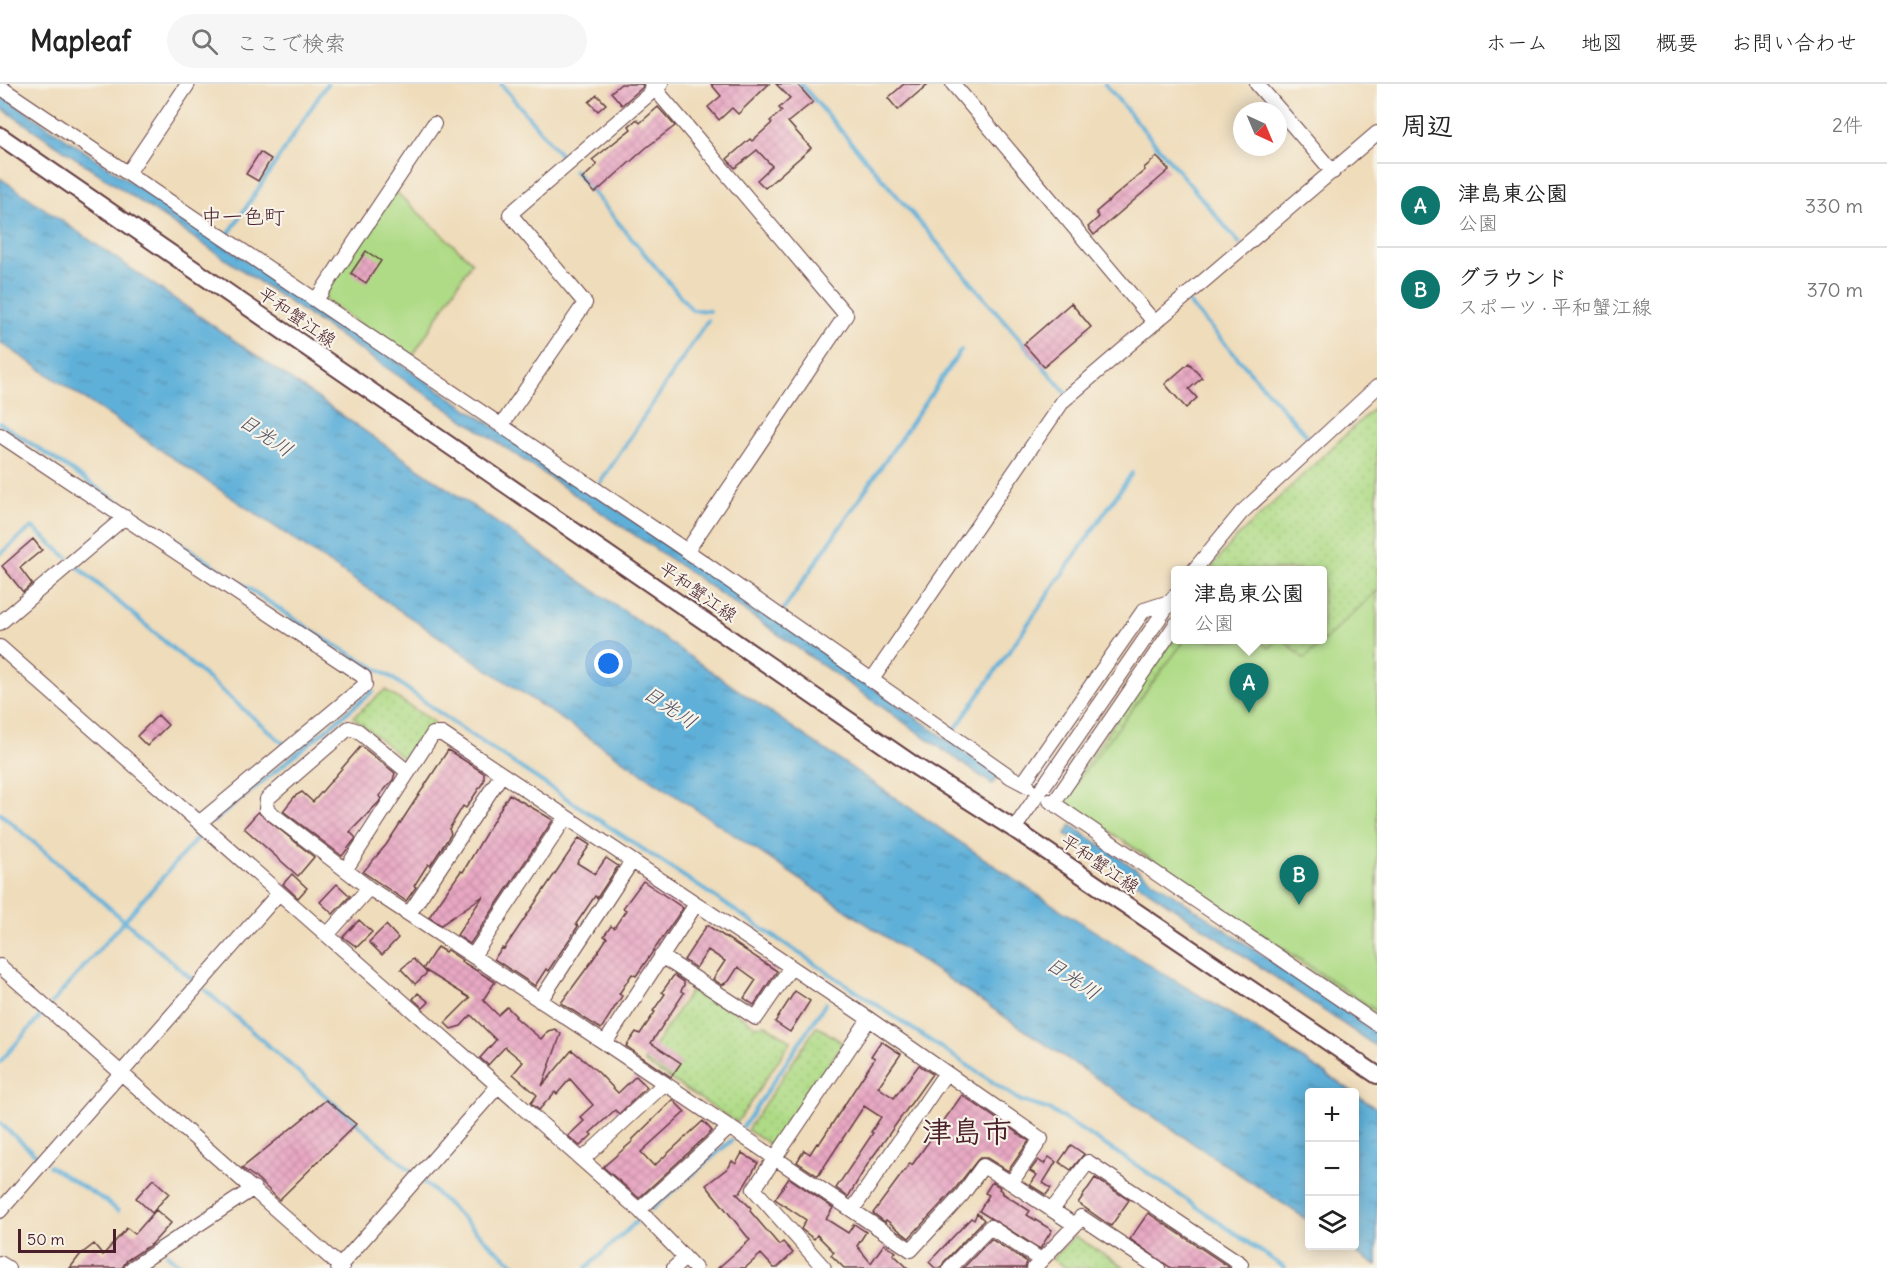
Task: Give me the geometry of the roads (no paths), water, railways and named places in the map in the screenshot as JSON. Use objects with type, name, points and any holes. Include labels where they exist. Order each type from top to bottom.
[{"type":"main road","name":"平和蟹江線","points":[[0,136],[905,759],[1014,829],[1377,1076]]},
{"type":"street","points":[[128,173],[188,84]]},
{"type":"street","points":[[953,84],[1155,323]]},
{"type":"street","points":[[1257,84],[1333,172]]},
{"type":"street","points":[[501,426],[585,303],[510,214],[656,86],[846,315],[687,551]]},
{"type":"street","points":[[0,87],[687,551],[871,681],[1026,785],[1143,610],[1171,598]]},
{"type":"street","points":[[316,300],[434,124]]},
{"type":"street","points":[[871,681],[1063,401],[1377,133]]},
{"type":"street","points":[[1197,566],[1242,513],[1377,387]]},
{"type":"street","points":[[0,435],[364,676],[365,685],[199,823]]},
{"type":"street","points":[[0,623],[125,517]]},
{"type":"street","points":[[1014,829],[1171,599]]},
{"type":"street","points":[[1171,630],[1052,802],[1377,1024]]},
{"type":"street","points":[[0,647],[639,1210],[695,1268]]},
{"type":"street","points":[[408,772],[358,731],[349,728],[267,799],[266,809],[369,888],[853,1209],[911,1250],[962,1195],[982,1166],[1074,1225]]},
{"type":"street","points":[[345,869],[433,734],[442,734],[869,1019],[1041,1139],[1011,1184]]},
{"type":"street","points":[[409,914],[502,774]]},
{"type":"street","points":[[473,956],[566,817]]},
{"type":"street","points":[[540,1001],[632,861]]},
{"type":"street","points":[[327,935],[369,888]]},
{"type":"street","points":[[0,1211],[279,893]]},
{"type":"street","points":[[604,1043],[696,904]]},
{"type":"street","points":[[661,956],[756,1018],[791,967]]},
{"type":"street","points":[[0,966],[254,1188],[340,1267],[498,1086]]},
{"type":"street","points":[[824,1268],[754,1190],[869,1019]]},
{"type":"street","points":[[853,1209],[945,1074]]},
{"type":"street","points":[[582,1160],[664,1084]]},
{"type":"street","points":[[639,1210],[729,1128]]},
{"type":"street","points":[[1052,1210],[1088,1162],[1242,1267]]},
{"type":"street","points":[[132,1268],[254,1188]]},
{"type":"street","points":[[950,1268],[990,1227],[1037,1264],[1081,1217],[1158,1268]]},
{"type":"street","points":[[674,1268],[685,1258]]},
{"type":"street","points":[[0,1263],[8,1268]]},
{"type":"water","points":[[0,94],[671,546],[999,776],[992,784],[685,569],[0,107]]},
{"type":"water","name":"日光川","points":[[0,178],[640,623],[1026,887],[1347,1088],[1305,1088],[1305,1218],[0,342]]},
{"type":"water","points":[[1071,825],[1377,1033],[1377,1047],[1066,834]]},
{"type":"water","points":[[1359,1097],[1377,1109],[1377,1266],[1352,1250],[1359,1250]]},
{"type":"waterway","points":[[228,235],[327,84]]},
{"type":"waterway","points":[[501,84],[563,158]]},
{"type":"waterway","points":[[801,84],[1066,393]]},
{"type":"waterway","points":[[1105,84],[1240,244]]},
{"type":"waterway","points":[[574,170],[692,310],[710,311]]},
{"type":"waterway","points":[[1188,302],[1307,436]]},
{"type":"waterway","points":[[600,483],[708,320]]},
{"type":"waterway","points":[[784,609],[961,350]]},
{"type":"waterway","points":[[0,423],[326,640],[391,677],[452,722],[1021,1101],[1050,1110],[1138,1166],[1285,1268]]},
{"type":"waterway","points":[[954,731],[1132,473]]},
{"type":"waterway","points":[[0,554],[32,527],[68,558]]},
{"type":"waterway","points":[[78,567],[284,744]]},
{"type":"waterway","points":[[213,822],[373,691]]},
{"type":"waterway","points":[[0,813],[193,980]]},
{"type":"waterway","points":[[52,1003],[199,836]]},
{"type":"waterway","points":[[205,990],[411,1171]]},
{"type":"waterway","points":[[743,1127],[826,1003]]},
{"type":"waterway","points":[[0,1062],[44,1012]]},
{"type":"waterway","points":[[0,1123],[37,1156]]},
{"type":"waterway","points":[[652,1209],[732,1140]]},
{"type":"waterway","points":[[49,1166],[106,1201],[118,1211]]},
{"type":"waterway","points":[[424,1182],[493,1247],[519,1268]]},
{"type":"waterway","points":[[586,1268],[636,1222]]},
{"type":"waterway","points":[[167,1254],[183,1268]]},
{"type":"place","name":"津島東公園","points":[[1249,713]]},
{"type":"place","name":"グラウンド","points":[[1299,905]]},
{"type":"district","name":"中一色町","points":[[243,217]]},
{"type":"district","name":"津島市","points":[[967,1132]]}]
